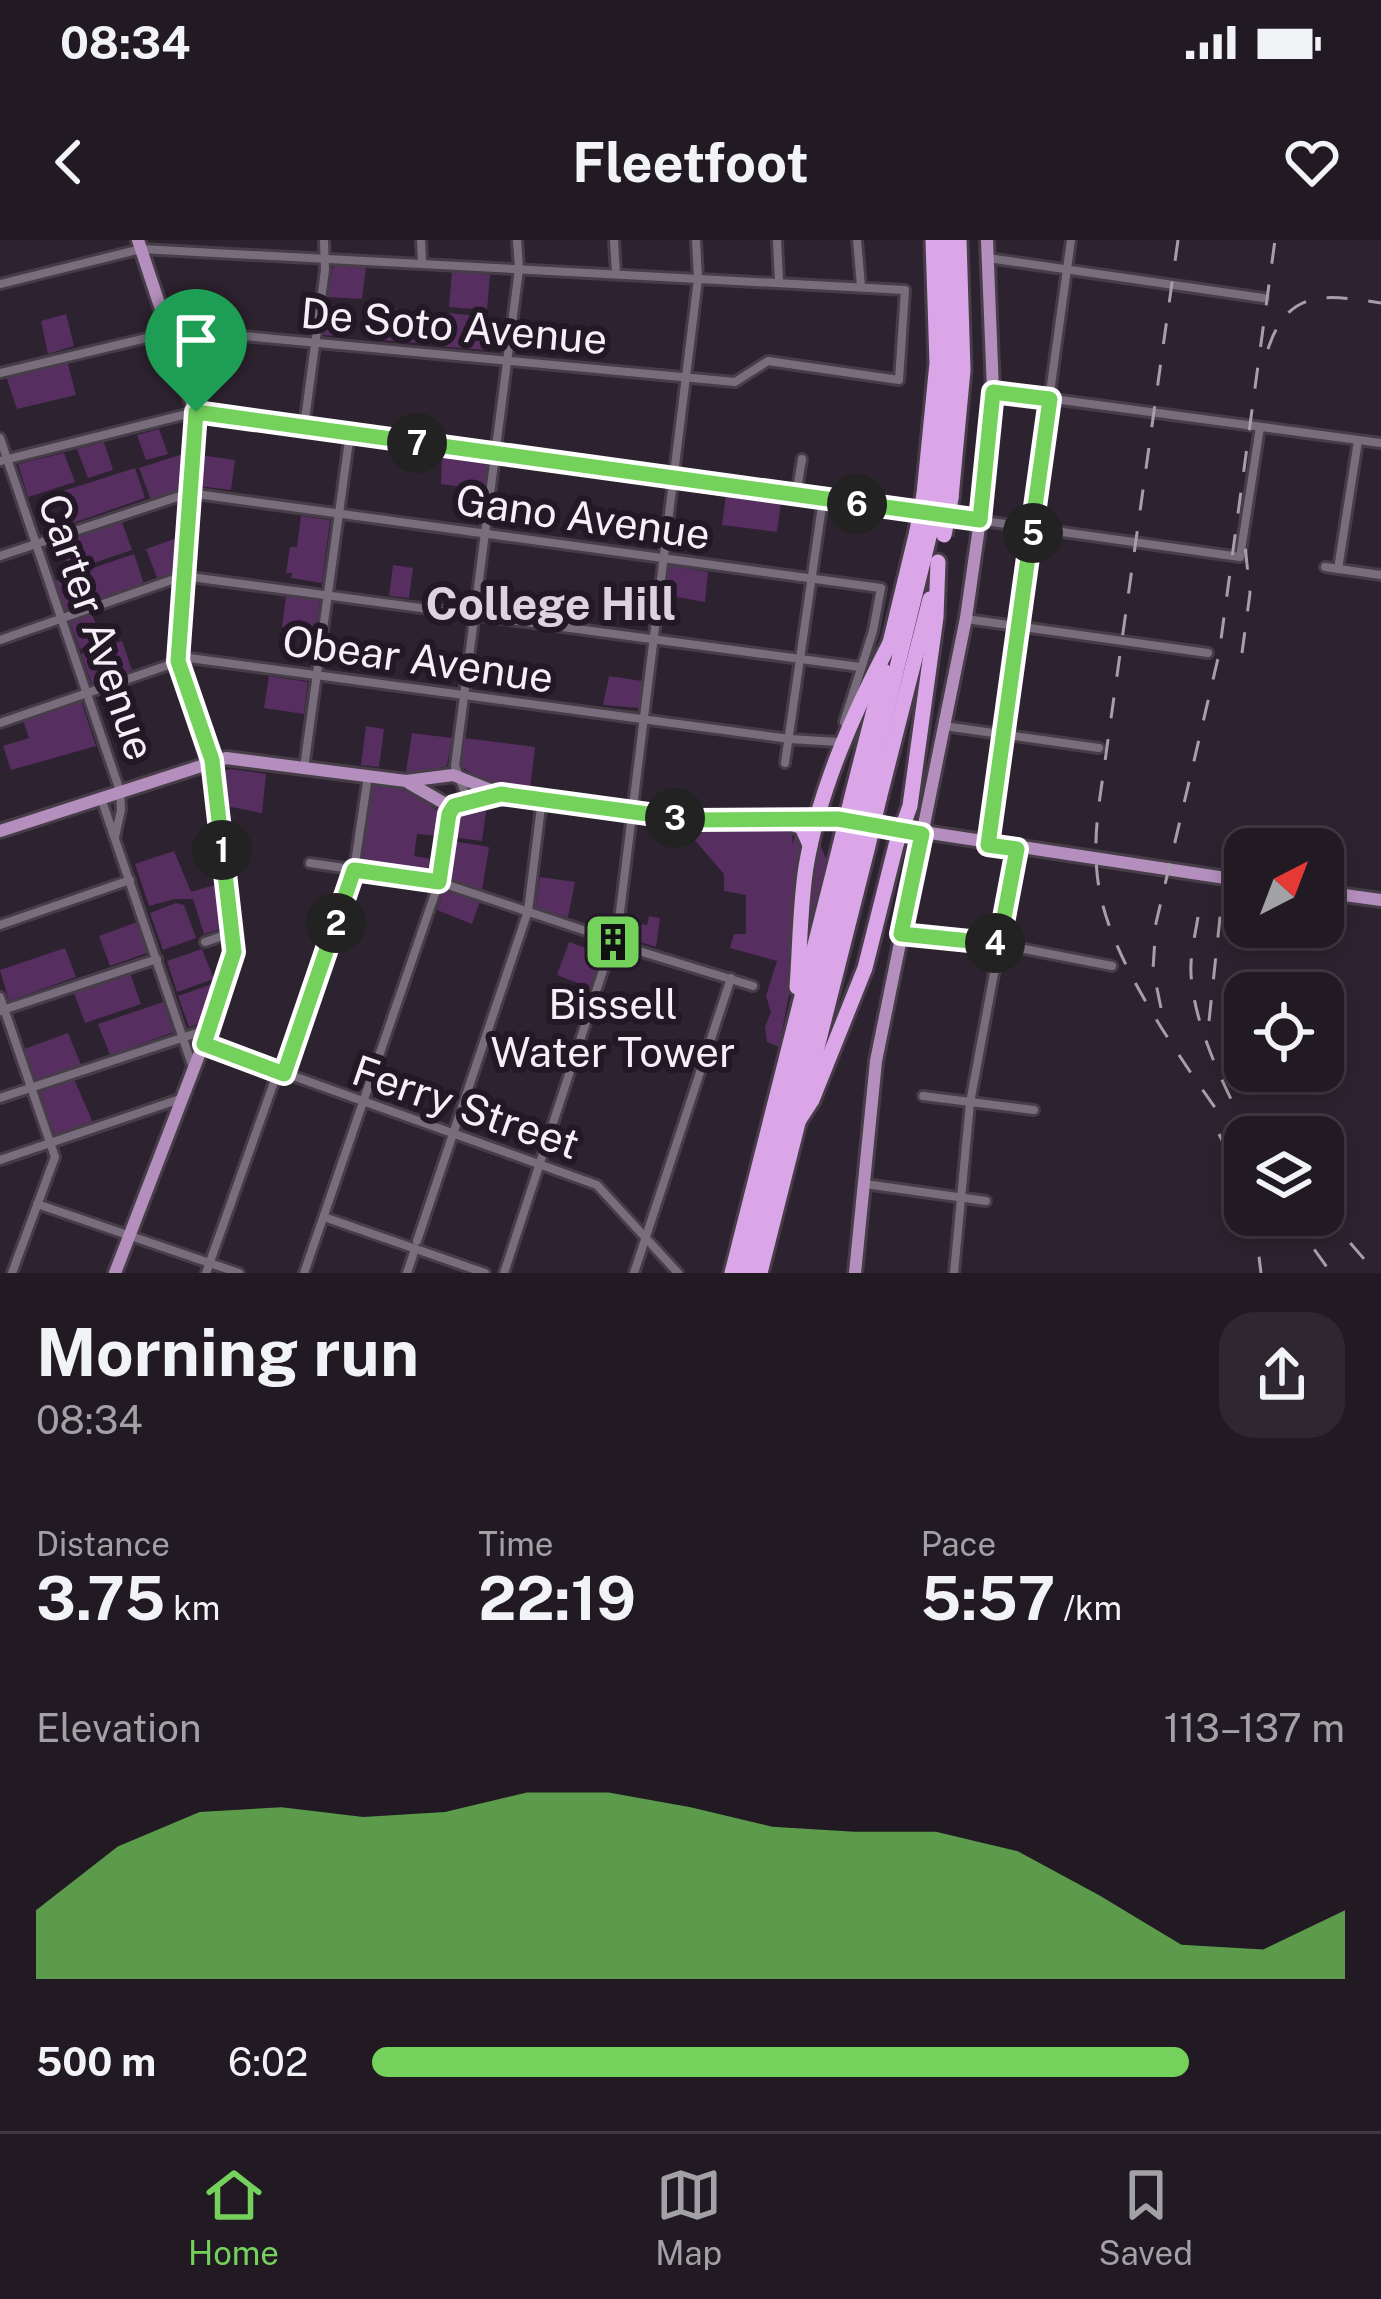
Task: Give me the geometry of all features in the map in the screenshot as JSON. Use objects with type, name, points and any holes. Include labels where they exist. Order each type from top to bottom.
[{"type":"highway","points":[[923,240],[937,332]]},
{"type":"highway","points":[[933,240],[937,496]]},
{"type":"highway","points":[[793,1033],[811,847],[818,818],[930,533],[951,339],[946,240]]},
{"type":"highway","points":[[746,1273],[930,533],[963,370],[959,240]]},
{"type":"highway","points":[[799,1120],[812,1100],[865,968],[917,773],[936,617],[938,562],[930,533]]},
{"type":"highway","points":[[760,1273],[799,1120],[853,848],[938,562]]},
{"type":"highway","points":[[866,798],[891,641]]},
{"type":"highway","points":[[779,818],[802,827],[811,847]]},
{"type":"highway","points":[[732,1273],[793,1033],[853,848]]},
{"type":"main road","points":[[855,1273],[876,1061],[966,619],[980,520],[993,392],[987,240]]},
{"type":"main road","points":[[115,1273],[232,961],[212,760],[178,661],[196,412],[140,244]]},
{"type":"main road","points":[[0,831],[230,758],[406,781],[454,772],[501,794],[542,800],[705,821],[818,818],[1224,878]]},
{"type":"main road","points":[[406,781],[449,808],[501,794]]},
{"type":"main road","points":[[1362,897],[1381,890]]},
{"type":"main road","points":[[1344,895],[1381,900]]},
{"type":"street","points":[[304,427],[324,240]]},
{"type":"street","points":[[421,240],[422,262]]},
{"type":"street","points":[[449,808],[465,793],[454,772],[519,269],[517,240]]},
{"type":"street","points":[[614,240],[616,274]]},
{"type":"street","points":[[601,936],[600,947],[608,955],[619,955],[626,947],[618,928],[698,279],[696,240]]},
{"type":"street","points":[[777,240],[779,282]]},
{"type":"street","points":[[0,284],[140,244],[860,286],[857,240]]},
{"type":"street","points":[[988,845],[1071,240]]},
{"type":"street","points":[[988,258],[1262,298]]},
{"type":"street","name":"De Soto Avenue","points":[[0,373],[168,331],[735,382],[768,361],[899,380],[905,290],[860,286]]},
{"type":"street","points":[[993,392],[1381,443]]},
{"type":"street","points":[[4,460],[196,412],[1240,557],[1260,427]]},
{"type":"street","points":[[304,768],[350,433]]},
{"type":"street","name":"Carter Avenue","points":[[0,438],[120,791],[115,837]]},
{"type":"street","points":[[1338,569],[1358,440]]},
{"type":"street","points":[[796,495],[802,459]]},
{"type":"street","name":"Gano Avenue","points":[[0,556],[189,493],[880,588],[873,631],[860,668]]},
{"type":"street","points":[[785,764],[823,499]]},
{"type":"street","points":[[1325,567],[1381,575]]},
{"type":"street","points":[[0,640],[183,576],[860,668]]},
{"type":"street","points":[[966,619],[1208,653]]},
{"type":"street","name":"Obear Avenue","points":[[0,723],[189,658],[837,745],[860,668]]},
{"type":"street","points":[[944,726],[1099,748]]},
{"type":"street","points":[[304,1273],[439,882],[449,808],[438,785],[454,772]]},
{"type":"street","points":[[208,1268],[354,870],[368,776]]},
{"type":"street","name":"Carter Avenue","points":[[101,797],[194,1069]]},
{"type":"street","points":[[406,1273],[528,911],[542,800]]},
{"type":"street","points":[[954,1273],[970,1103],[1017,849]]},
{"type":"street","points":[[310,863],[439,882],[601,936],[618,928]]},
{"type":"street","points":[[0,925],[130,880]]},
{"type":"street","points":[[205,942],[232,932]]},
{"type":"street","points":[[901,934],[999,944],[1112,966]]},
{"type":"street","points":[[626,947],[753,986]]},
{"type":"street","points":[[504,1273],[608,955]]},
{"type":"street","points":[[2,1010],[157,959]]},
{"type":"street","points":[[634,1273],[731,979]]},
{"type":"street","points":[[0,997],[55,1157],[12,1273]]},
{"type":"street","points":[[0,1098],[209,1029]]},
{"type":"street","name":"Ferry Street","points":[[204,1044],[597,1185],[678,1273]]},
{"type":"street","points":[[923,1096],[1034,1110]]},
{"type":"street","points":[[0,1160],[183,1099]]},
{"type":"street","points":[[863,1184],[986,1201]]},
{"type":"street","points":[[37,1204],[208,1268],[239,1273]]},
{"type":"street","points":[[324,1217],[416,1245],[484,1273]]},
{"type":"shaded area","points":[[333,266],[366,267],[362,299],[328,297]]},
{"type":"shaded area","points":[[452,271],[490,275],[487,310],[449,307]]},
{"type":"shaded area","points":[[328,304],[347,306],[344,337],[324,335]]},
{"type":"shaded area","points":[[385,308],[420,312],[419,343],[381,340]]},
{"type":"shaded area","points":[[439,312],[488,317],[485,350],[437,346]]},
{"type":"shaded area","points":[[66,314],[74,346],[48,354],[41,321]]},
{"type":"shaded area","points":[[67,360],[76,395],[17,409],[6,376]]},
{"type":"shaded area","points":[[159,429],[168,454],[146,460],[137,435]]},
{"type":"shaded area","points":[[104,442],[113,470],[88,478],[77,449]]},
{"type":"shaded area","points":[[64,453],[75,482],[28,497],[18,464]]},
{"type":"shaded area","points":[[186,453],[182,489],[151,500],[139,468]]},
{"type":"shaded area","points":[[442,453],[489,459],[485,490],[441,484]]},
{"type":"shaded area","points":[[200,455],[235,460],[231,490],[198,486]]},
{"type":"shaded area","points":[[135,468],[145,498],[73,523],[63,491]]},
{"type":"shaded area","points":[[726,494],[781,502],[777,532],[722,525]]},
{"type":"shaded area","points":[[301,516],[330,520],[322,583],[286,573],[290,547],[297,547]]},
{"type":"shaded area","points":[[121,519],[132,550],[70,571],[59,540]]},
{"type":"shaded area","points":[[180,537],[177,573],[158,580],[146,549]]},
{"type":"shaded area","points":[[134,554],[144,584],[65,611],[55,581]]},
{"type":"shaded area","points":[[393,565],[413,568],[409,598],[389,596]]},
{"type":"shaded area","points":[[668,565],[708,572],[705,602],[665,595]]},
{"type":"shaded area","points":[[286,596],[320,600],[316,631],[282,627]]},
{"type":"shaded area","points":[[92,614],[102,641],[80,649],[70,622]]},
{"type":"shaded area","points":[[122,641],[132,670],[92,684],[81,654]]},
{"type":"shaded area","points":[[269,676],[308,682],[304,714],[264,708]]},
{"type":"shaded area","points":[[609,676],[642,681],[639,708],[603,705]]},
{"type":"shaded area","points":[[81,701],[96,746],[11,770],[3,746],[29,738],[23,720]]},
{"type":"shaded area","points":[[366,726],[384,729],[379,767],[361,765]]},
{"type":"shaded area","points":[[412,733],[452,738],[447,766],[406,772]]},
{"type":"shaded area","points":[[464,738],[535,747],[530,789],[491,784],[460,766]]},
{"type":"shaded area","points":[[222,771],[266,774],[262,813],[226,806]]},
{"type":"shaded area","points":[[372,785],[410,790],[439,812],[439,836],[417,834],[414,856],[438,860],[435,875],[362,866]]},
{"type":"shaded area","points":[[487,803],[482,841],[453,837],[456,817]]},
{"type":"shaded area","points":[[793,827],[792,845],[797,828],[804,835],[796,958],[779,1047],[767,1042],[765,1027],[771,1012],[766,996],[777,961],[730,948],[734,934],[746,934],[746,895],[724,891],[724,874],[686,830]]},
{"type":"shaded area","points":[[820,832],[824,832],[819,842],[827,861],[801,965],[809,876]]},
{"type":"shaded area","points":[[453,841],[489,847],[482,890],[448,879]]},
{"type":"shaded area","points":[[174,851],[191,892],[218,884],[223,928],[204,934],[193,899],[149,906],[135,864]]},
{"type":"shaded area","points":[[540,877],[575,882],[568,917],[535,908]]},
{"type":"shaded area","points":[[444,889],[480,901],[472,924],[437,910]]},
{"type":"shaded area","points":[[176,903],[184,905],[196,938],[163,950],[150,913]]},
{"type":"shaded area","points":[[649,916],[660,918],[656,947],[633,940],[624,924],[647,925]]},
{"type":"shaded area","points":[[137,922],[147,953],[110,966],[99,936]]},
{"type":"shaded area","points":[[569,942],[598,952],[600,961],[591,988],[557,975]]},
{"type":"shaded area","points":[[65,948],[76,977],[9,1001],[0,970]]},
{"type":"shaded area","points":[[202,949],[214,979],[177,992],[167,961]]},
{"type":"shaded area","points":[[130,973],[141,1004],[85,1023],[74,993]]},
{"type":"shaded area","points":[[215,983],[202,1023],[189,1027],[178,996]]},
{"type":"shaded area","points":[[163,1002],[174,1032],[110,1055],[98,1024]]},
{"type":"shaded area","points":[[68,1033],[81,1065],[36,1081],[24,1049]]},
{"type":"shaded area","points":[[74,1079],[94,1125],[56,1138],[39,1091]]},
{"type":"railway","points":[[1178,240],[1099,804],[1096,863],[1101,898],[1124,962],[1224,1121]]},
{"type":"railway","points":[[1161,1008],[1153,969],[1156,923],[1219,654],[1275,240]]},
{"type":"railway","points":[[1268,349],[1276,329],[1299,305],[1327,298],[1381,303]]},
{"type":"railway","points":[[1242,653],[1250,593],[1244,536]]},
{"type":"railway","points":[[1209,1021],[1221,908]]},
{"type":"railway","points":[[1198,917],[1191,967],[1197,1013],[1240,1116]]},
{"type":"railway","points":[[1219,1134],[1224,1144]]},
{"type":"railway","points":[[1257,1236],[1261,1273]]},
{"type":"railway","points":[[1305,1236],[1331,1273]]},
{"type":"railway","points":[[1344,1236],[1376,1273]]},
{"type":"place","name":"Bissell Water Tower","points":[[613,942]]},
{"type":"district","name":"College Hill","points":[[551,604]]},
{"type":"route","points":[[993,392],[1050,399],[988,845],[1017,849],[999,944],[901,934],[922,834],[838,819],[705,821],[492,794],[454,806],[449,814],[439,882],[354,870],[284,1074],[204,1044],[234,952],[212,760],[178,661],[196,412],[980,520],[993,392]]}]
